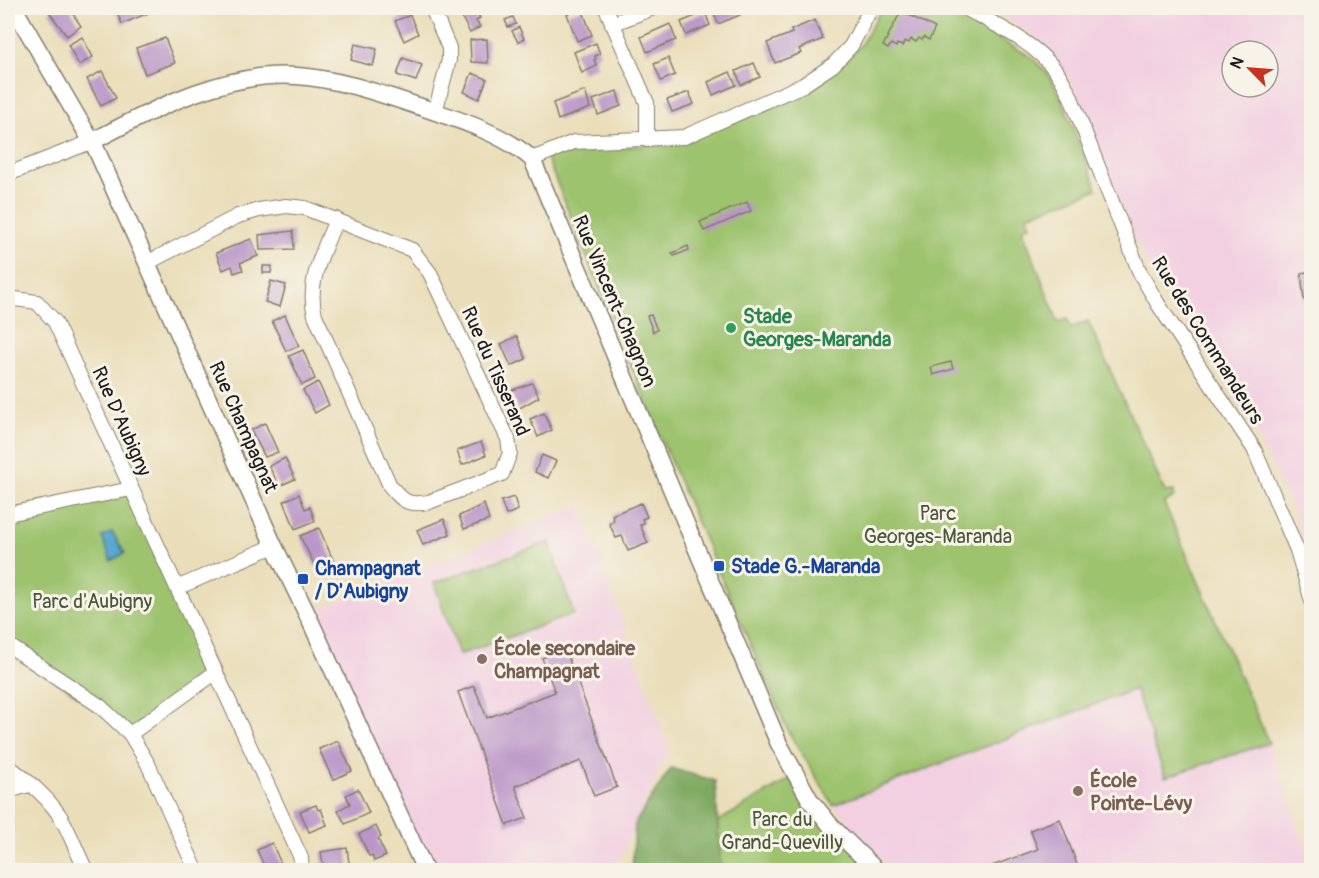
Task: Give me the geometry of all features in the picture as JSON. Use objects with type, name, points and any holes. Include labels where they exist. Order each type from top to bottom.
[{"type":"street","name":"Rue Champagnat","points":[[14,8],[91,141],[274,546],[308,614],[424,870]]},
{"type":"street","points":[[432,8],[449,48],[449,60],[435,112]]},
{"type":"street","points":[[606,8],[646,103],[647,140]]},
{"type":"street","points":[[612,24],[653,8]]},
{"type":"street","points":[[8,174],[91,141],[197,92],[225,83],[271,76],[297,76],[357,87],[435,112],[513,144],[532,159],[574,142],[684,137],[803,85],[833,65],[851,46],[871,8]]},
{"type":"street","name":"Rue des Commandeurs","points":[[965,8],[1011,33],[1035,50],[1056,71],[1070,96],[1140,273],[1158,304],[1254,448],[1297,550],[1311,601]]},
{"type":"street","name":"Rue Vincent-Chagnon","points":[[532,159],[779,744],[810,800],[831,826],[876,870]]},
{"type":"street","name":"Rue du Tisserand","points":[[147,263],[238,216],[286,206],[305,208],[336,219],[412,250],[430,273],[508,439],[510,453],[502,474],[440,498],[417,504],[406,503],[390,486],[310,299],[313,280],[336,219]]},
{"type":"street","name":"Rue D'Aubigny","points":[[8,302],[15,299],[37,302],[56,322],[301,858],[302,870]]},
{"type":"street","points":[[8,514],[131,489]]},
{"type":"street","points":[[178,587],[274,546]]},
{"type":"street","points":[[8,646],[100,706],[130,734],[148,764],[196,870]]},
{"type":"street","points":[[130,734],[216,672]]},
{"type":"street","points":[[8,766],[44,796],[63,821],[86,870]]},
{"type":"street","points":[[8,791],[29,785]]},
{"type":"shaded area","points":[[985,8],[1311,8],[1311,571],[1294,512],[1255,431],[1205,349],[1159,288],[1138,245],[1070,80],[1046,47],[1030,32]]},
{"type":"shaded area","name":"École secondaire Champagnat","points":[[580,505],[669,749],[615,870],[432,870],[307,614]]},
{"type":"shaded area","name":"École Pointe-Lévy","points":[[1135,689],[1165,777],[1269,743],[1311,863],[1311,870],[892,870],[833,805]]},
{"type":"green space","name":"Parc Georges-Maranda","points":[[882,8],[943,8],[1030,56],[1047,73],[1062,99],[1097,189],[1027,216],[1030,225],[1022,229],[1058,322],[1067,319],[1071,328],[1088,321],[1165,492],[1174,491],[1174,497],[1164,503],[1269,743],[1165,777],[1135,689],[833,805],[788,731],[672,465],[545,154],[684,142],[817,86],[860,46]]},
{"type":"green space","name":"Parc d'Aubigny","points":[[131,489],[216,672],[130,734],[8,645],[8,515]]},
{"type":"green space","points":[[549,542],[574,614],[459,655],[434,583]]},
{"type":"green space","points":[[671,768],[715,781],[721,870],[632,870],[635,823]]},
{"type":"green space","name":"Parc du Grand-Quevilly","points":[[795,776],[876,870],[645,870],[661,855]]},
{"type":"water","points":[[112,532],[125,553],[111,561],[102,537]]},
{"type":"building","points":[[57,8],[69,8],[81,26],[67,36],[49,12]]},
{"type":"building","points":[[115,8],[160,8],[122,24]]},
{"type":"building","points":[[457,8],[475,8],[480,18],[476,21],[480,27],[470,33]]},
{"type":"building","points":[[737,8],[740,15],[718,24],[713,10]]},
{"type":"building","points":[[582,9],[592,35],[577,41],[567,14]]},
{"type":"building","points":[[901,11],[935,28],[929,40],[924,37],[922,40],[919,38],[916,42],[911,39],[909,43],[905,41],[902,46],[897,44],[896,47],[891,44],[888,49],[883,46]]},
{"type":"building","points":[[705,12],[710,25],[686,35],[681,22]]},
{"type":"building","points":[[410,15],[418,34],[404,41],[395,21]]},
{"type":"building","points":[[513,17],[516,24],[508,27],[505,20]]},
{"type":"building","points":[[815,20],[823,39],[799,49],[801,53],[775,63],[767,43]]},
{"type":"building","points":[[670,24],[676,40],[647,52],[641,37]]},
{"type":"building","points":[[519,27],[524,39],[518,42],[512,31]]},
{"type":"building","points":[[82,37],[93,57],[79,65],[68,45]]},
{"type":"building","points":[[165,38],[175,63],[145,74],[136,48]]},
{"type":"building","points":[[487,39],[488,63],[471,62],[470,40]]},
{"type":"building","points":[[596,43],[600,54],[595,56],[594,60],[597,66],[582,73],[574,52]]},
{"type":"building","points":[[355,44],[377,49],[373,66],[351,60]]},
{"type":"building","points":[[403,58],[422,65],[416,81],[397,75]]},
{"type":"building","points":[[668,58],[675,75],[661,81],[654,64]]},
{"type":"building","points":[[754,63],[760,77],[741,85],[736,71]]},
{"type":"building","points":[[102,71],[116,98],[101,106],[87,79]]},
{"type":"building","points":[[730,72],[736,85],[713,95],[708,82]]},
{"type":"building","points":[[472,73],[487,79],[479,99],[464,92]]},
{"type":"building","points":[[585,91],[590,108],[558,120],[553,103]]},
{"type":"building","points":[[617,91],[621,106],[598,115],[593,100]]},
{"type":"building","points":[[689,92],[694,104],[672,112],[667,100]]},
{"type":"building","points":[[747,202],[751,211],[704,231],[700,222]]},
{"type":"building","points":[[293,231],[294,249],[260,250],[259,235]]},
{"type":"building","points":[[251,239],[258,256],[240,263],[243,270],[234,273],[232,266],[223,270],[216,253]]},
{"type":"building","points":[[688,246],[689,250],[674,256],[672,253]]},
{"type":"building","points":[[263,266],[272,266],[271,273],[263,273]]},
{"type":"building","points":[[1312,271],[1312,299],[1304,300],[1301,273]]},
{"type":"building","points":[[271,281],[286,285],[280,307],[265,302]]},
{"type":"building","points":[[285,315],[299,346],[286,351],[272,321]]},
{"type":"building","points":[[651,315],[657,330],[653,332],[647,316]]},
{"type":"building","points":[[517,336],[526,359],[511,366],[501,344]]},
{"type":"building","points":[[303,350],[315,379],[302,385],[289,356]]},
{"type":"building","points":[[951,362],[953,369],[933,375],[931,367]]},
{"type":"building","points":[[318,382],[329,405],[315,413],[303,390]]},
{"type":"building","points":[[532,383],[539,397],[518,409],[510,391]]},
{"type":"building","points":[[544,413],[552,430],[538,437],[530,419]]},
{"type":"building","points":[[265,423],[278,452],[265,457],[251,430]]},
{"type":"building","points":[[481,442],[486,455],[462,465],[457,451]]},
{"type":"building","points":[[542,455],[556,461],[548,478],[535,472]]},
{"type":"building","points":[[285,458],[295,479],[279,486],[269,466]]},
{"type":"building","points":[[299,494],[305,509],[310,507],[315,521],[295,529],[284,501]]},
{"type":"building","points":[[514,497],[518,510],[506,515],[501,501]]},
{"type":"building","points":[[641,503],[647,517],[642,519],[644,523],[640,525],[648,543],[628,551],[622,536],[616,538],[609,523],[614,521],[612,515]]},
{"type":"building","points":[[484,504],[489,520],[464,529],[459,516]]},
{"type":"building","points":[[444,519],[450,534],[423,545],[417,530]]},
{"type":"building","points":[[319,528],[334,562],[317,570],[300,536]]},
{"type":"building","points":[[565,649],[617,787],[594,796],[581,761],[515,786],[527,818],[507,825],[458,692],[474,686],[487,718],[555,692],[542,658]]},
{"type":"building","points":[[338,741],[352,771],[333,780],[319,749]]},
{"type":"building","points":[[358,789],[369,813],[345,824],[338,810],[350,804],[346,795]]},
{"type":"building","points":[[316,805],[318,810],[321,809],[327,825],[309,832],[300,811]]},
{"type":"building","points":[[1060,819],[1079,870],[994,870],[992,866],[1038,849],[1030,830]]},
{"type":"building","points":[[376,826],[381,837],[378,839],[386,856],[374,861],[372,855],[369,856],[359,834]]},
{"type":"building","points":[[272,843],[282,866],[266,870],[257,850]]},
{"type":"building","points":[[347,848],[350,870],[324,870],[321,852]]},
{"type":"place","name":"Stade Georges-Maranda","points":[[731,328]]},
{"type":"place","name":"Stade G.-Maranda","points":[[719,566]]},
{"type":"place","name":"Champagnat / D'Aubigny","points":[[303,579]]},
{"type":"place","name":"École secondaire Champagnat","points":[[482,659]]},
{"type":"place","name":"École Pointe-Lévy","points":[[1078,791]]}]
